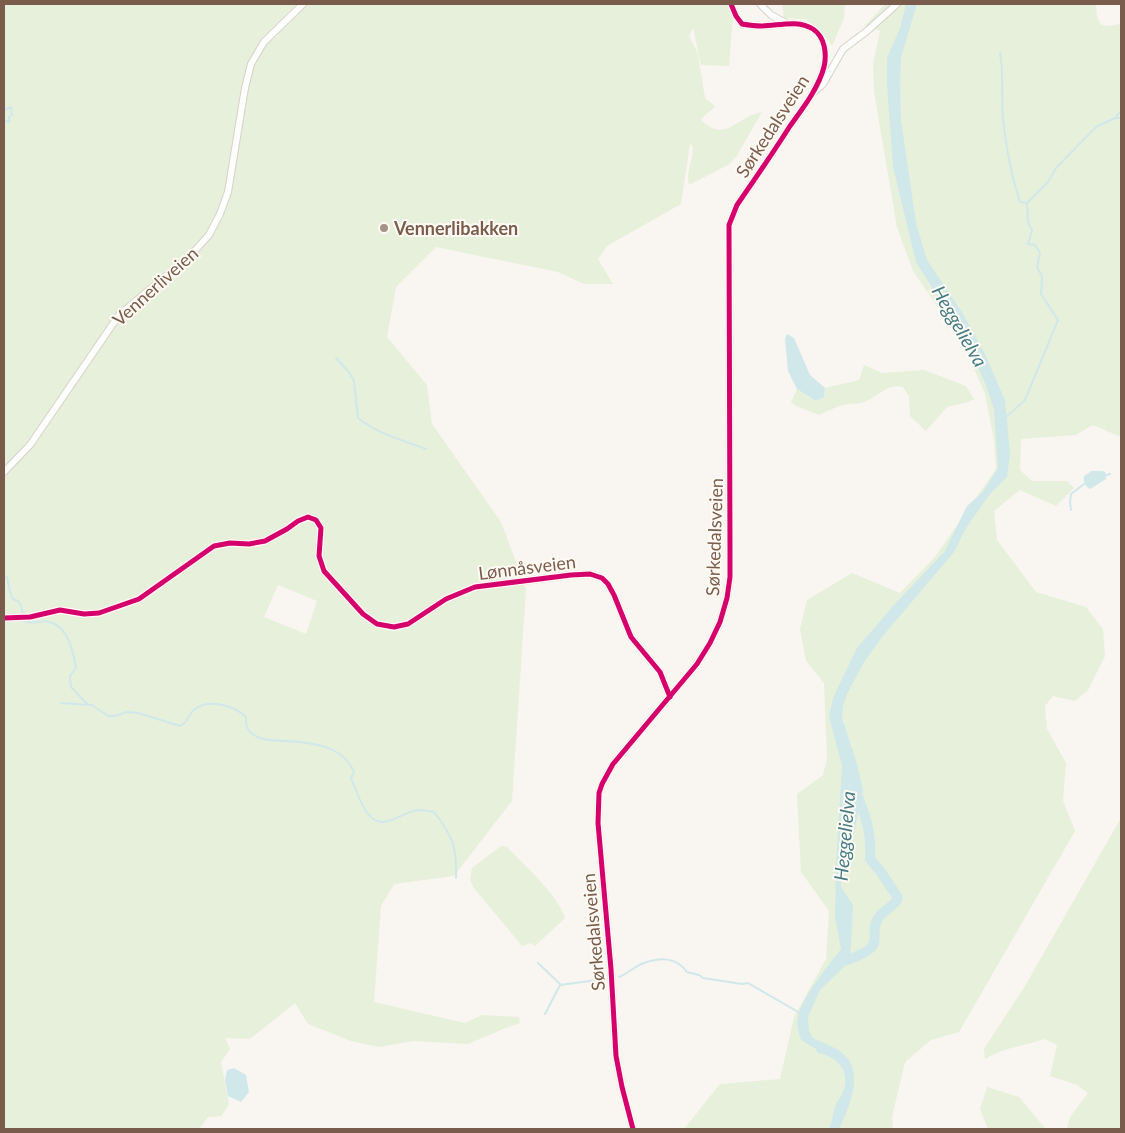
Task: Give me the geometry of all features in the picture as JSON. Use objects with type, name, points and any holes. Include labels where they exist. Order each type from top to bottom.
[{"type":"street","name":"Vennerliveien","points":[[4,472],[34,440],[112,322],[127,306],[190,256],[209,235],[220,214],[228,192],[246,81],[251,64],[264,42],[303,4]]},
{"type":"street","name":"Sørkedalsveien","points":[[633,1129],[616,1056],[611,969],[598,836],[598,802],[602,784],[613,764],[701,659],[714,637],[724,611],[729,584],[730,533],[729,225],[737,205],[811,95],[824,65],[825,54],[819,36],[812,29],[788,23],[758,26],[742,24],[731,4]]},
{"type":"street","points":[[760,4],[771,15],[788,23]]},
{"type":"street","points":[[811,95],[823,84],[843,48],[867,31],[898,4]]},
{"type":"street","name":"Lønnåsveien","points":[[4,618],[30,617],[60,610],[84,614],[99,613],[139,599],[214,546],[265,541],[308,517],[318,522],[321,528],[318,556],[324,571],[363,614],[378,624],[394,626],[408,624],[446,599],[475,587],[571,575],[590,574],[602,578],[611,589],[631,637],[660,672],[670,697]]},
{"type":"green space","points":[[4,4],[734,4],[729,66],[701,65],[693,28],[689,36],[698,54],[705,98],[715,106],[701,120],[717,130],[731,127],[762,112],[736,157],[728,165],[689,185],[688,175],[693,150],[690,144],[681,204],[607,246],[598,259],[613,284],[584,284],[558,272],[436,247],[396,287],[387,337],[427,385],[432,424],[501,522],[526,589],[512,801],[454,876],[394,884],[381,906],[374,1002],[465,1023],[482,1015],[519,1017],[520,1023],[468,1044],[413,1041],[379,1047],[351,1041],[308,1024],[295,1003],[250,1039],[225,1038],[230,1049],[221,1062],[229,1104],[222,1116],[208,1117],[199,1129],[4,1129]],"holes":[[[278,585],[317,601],[306,634],[264,617]]]},
{"type":"green space","points":[[782,4],[845,4],[844,18],[832,46],[823,33],[805,19],[784,18]]},
{"type":"green space","points":[[885,4],[1096,4],[1100,24],[1106,26],[1121,24],[1121,437],[1093,425],[1075,435],[1021,439],[1020,470],[1032,481],[1067,481],[1074,488],[1056,506],[1020,490],[994,511],[997,540],[1036,592],[1086,607],[1103,629],[1105,656],[1088,690],[1075,701],[1053,696],[1045,706],[1047,729],[1066,763],[1063,801],[1075,831],[959,1032],[931,1040],[905,1062],[892,1117],[893,1129],[684,1129],[720,1084],[780,1079],[794,1017],[826,959],[829,911],[801,872],[797,794],[823,775],[827,759],[824,683],[806,661],[800,629],[807,600],[852,573],[900,593],[935,557],[996,469],[994,440],[985,394],[964,345],[913,271],[897,227],[874,92],[873,64],[880,31],[865,26]]},
{"type":"green space","points":[[864,365],[882,373],[924,370],[966,386],[974,399],[947,407],[926,431],[910,416],[909,396],[903,387],[892,387],[864,402],[834,408],[819,415],[796,406],[791,402],[797,389],[816,401],[824,397],[825,388],[859,380]]},
{"type":"green space","points":[[1121,818],[1121,1129],[1067,1129],[1070,1117],[1088,1093],[1077,1085],[1050,1076],[1057,1045],[1044,1039],[1006,1050],[985,1059],[984,1049],[1025,986]]},
{"type":"green space","points":[[501,846],[507,847],[548,890],[556,900],[565,918],[535,946],[531,943],[522,946],[473,887],[470,879],[472,868]]},
{"type":"green space","points":[[987,1087],[1019,1097],[1046,1129],[988,1129],[980,1109]]},
{"type":"water","points":[[906,4],[917,4],[901,57],[900,84],[901,120],[916,223],[927,260],[962,312],[984,352],[1005,400],[1010,454],[1007,477],[990,494],[966,528],[954,552],[882,637],[864,662],[847,694],[843,706],[842,718],[857,764],[863,790],[851,846],[843,859],[841,887],[853,905],[851,945],[849,962],[820,990],[808,1017],[809,1031],[813,1038],[835,1048],[843,1054],[852,1065],[854,1074],[850,1103],[843,1121],[839,1129],[829,1129],[835,1106],[844,1088],[844,1073],[839,1063],[824,1054],[818,1053],[816,1049],[801,1040],[797,1023],[800,1009],[810,991],[841,949],[835,916],[842,766],[829,716],[833,698],[857,648],[945,551],[967,506],[983,492],[998,468],[994,410],[986,385],[966,342],[916,262],[893,167],[887,58],[900,28]]},
{"type":"water","points":[[787,334],[794,338],[810,375],[825,388],[824,397],[816,401],[797,389],[788,371],[785,339]]},
{"type":"water","points":[[1092,471],[1105,472],[1106,479],[1090,489],[1084,482],[1084,476]]},
{"type":"water","points":[[234,1068],[246,1075],[249,1092],[241,1102],[228,1096],[225,1080],[227,1070]]},
{"type":"waterway","points":[[1000,53],[1003,119],[1007,150],[1020,202],[1027,203]]},
{"type":"waterway","points":[[4,110],[11,107],[12,115],[9,117],[9,122],[4,121]]},
{"type":"waterway","points":[[1005,418],[1025,400],[1058,320],[1041,294],[1042,276],[1037,267],[1040,253],[1035,245],[1028,244],[1032,231],[1028,222],[1027,203],[1048,182],[1056,168],[1096,127],[1115,118],[1121,111]]},
{"type":"waterway","points":[[1115,118],[1121,118]]},
{"type":"waterway","points":[[336,358],[354,381],[358,418],[382,432],[426,449]]},
{"type":"waterway","points":[[1106,475],[1110,474]]},
{"type":"waterway","points":[[1071,510],[1071,494],[1084,484]]},
{"type":"waterway","points":[[4,577],[7,577],[10,592],[13,599],[18,601],[21,606],[23,615]]},
{"type":"waterway","points":[[25,621],[32,623],[49,622],[61,628],[71,647],[76,668],[70,676],[71,687],[88,705]]},
{"type":"waterway","points":[[61,703],[92,705],[108,716],[127,712],[138,713],[180,726],[185,723],[195,709],[207,704],[222,705],[246,717],[246,723],[250,732],[262,739],[315,744],[325,747],[343,756],[349,764],[354,773],[351,778],[360,801],[368,814],[374,819],[386,822],[418,810],[434,812],[450,836],[456,858],[456,878]]},
{"type":"waterway","name":"Heggelielva","points":[[837,963],[858,956],[872,947],[877,920],[898,898],[870,859],[870,840],[867,823],[855,790]]},
{"type":"waterway","points":[[619,977],[644,963],[662,959],[668,960],[678,963],[687,972],[703,978],[742,984],[748,983],[800,1013]]},
{"type":"waterway","points":[[538,963],[560,984]]},
{"type":"waterway","points":[[545,1014],[560,985],[605,979]]},
{"type":"cycle path","points":[[633,1129],[616,1056],[611,969],[598,823],[599,793],[613,764],[697,664],[720,622],[727,598],[730,577],[729,225],[737,205],[814,91],[825,62],[823,41],[813,29],[801,24],[761,26],[742,24],[731,4]]},
{"type":"cycle path","points":[[4,618],[30,617],[60,610],[84,614],[99,613],[139,599],[214,546],[265,541],[308,517],[316,520],[321,528],[319,556],[324,571],[363,614],[377,624],[394,627],[408,624],[446,599],[475,587],[571,575],[590,574],[602,578],[614,595],[631,637],[660,672],[670,697]]},
{"type":"place","name":"Vennerlibakken","points":[[384,228]]}]
